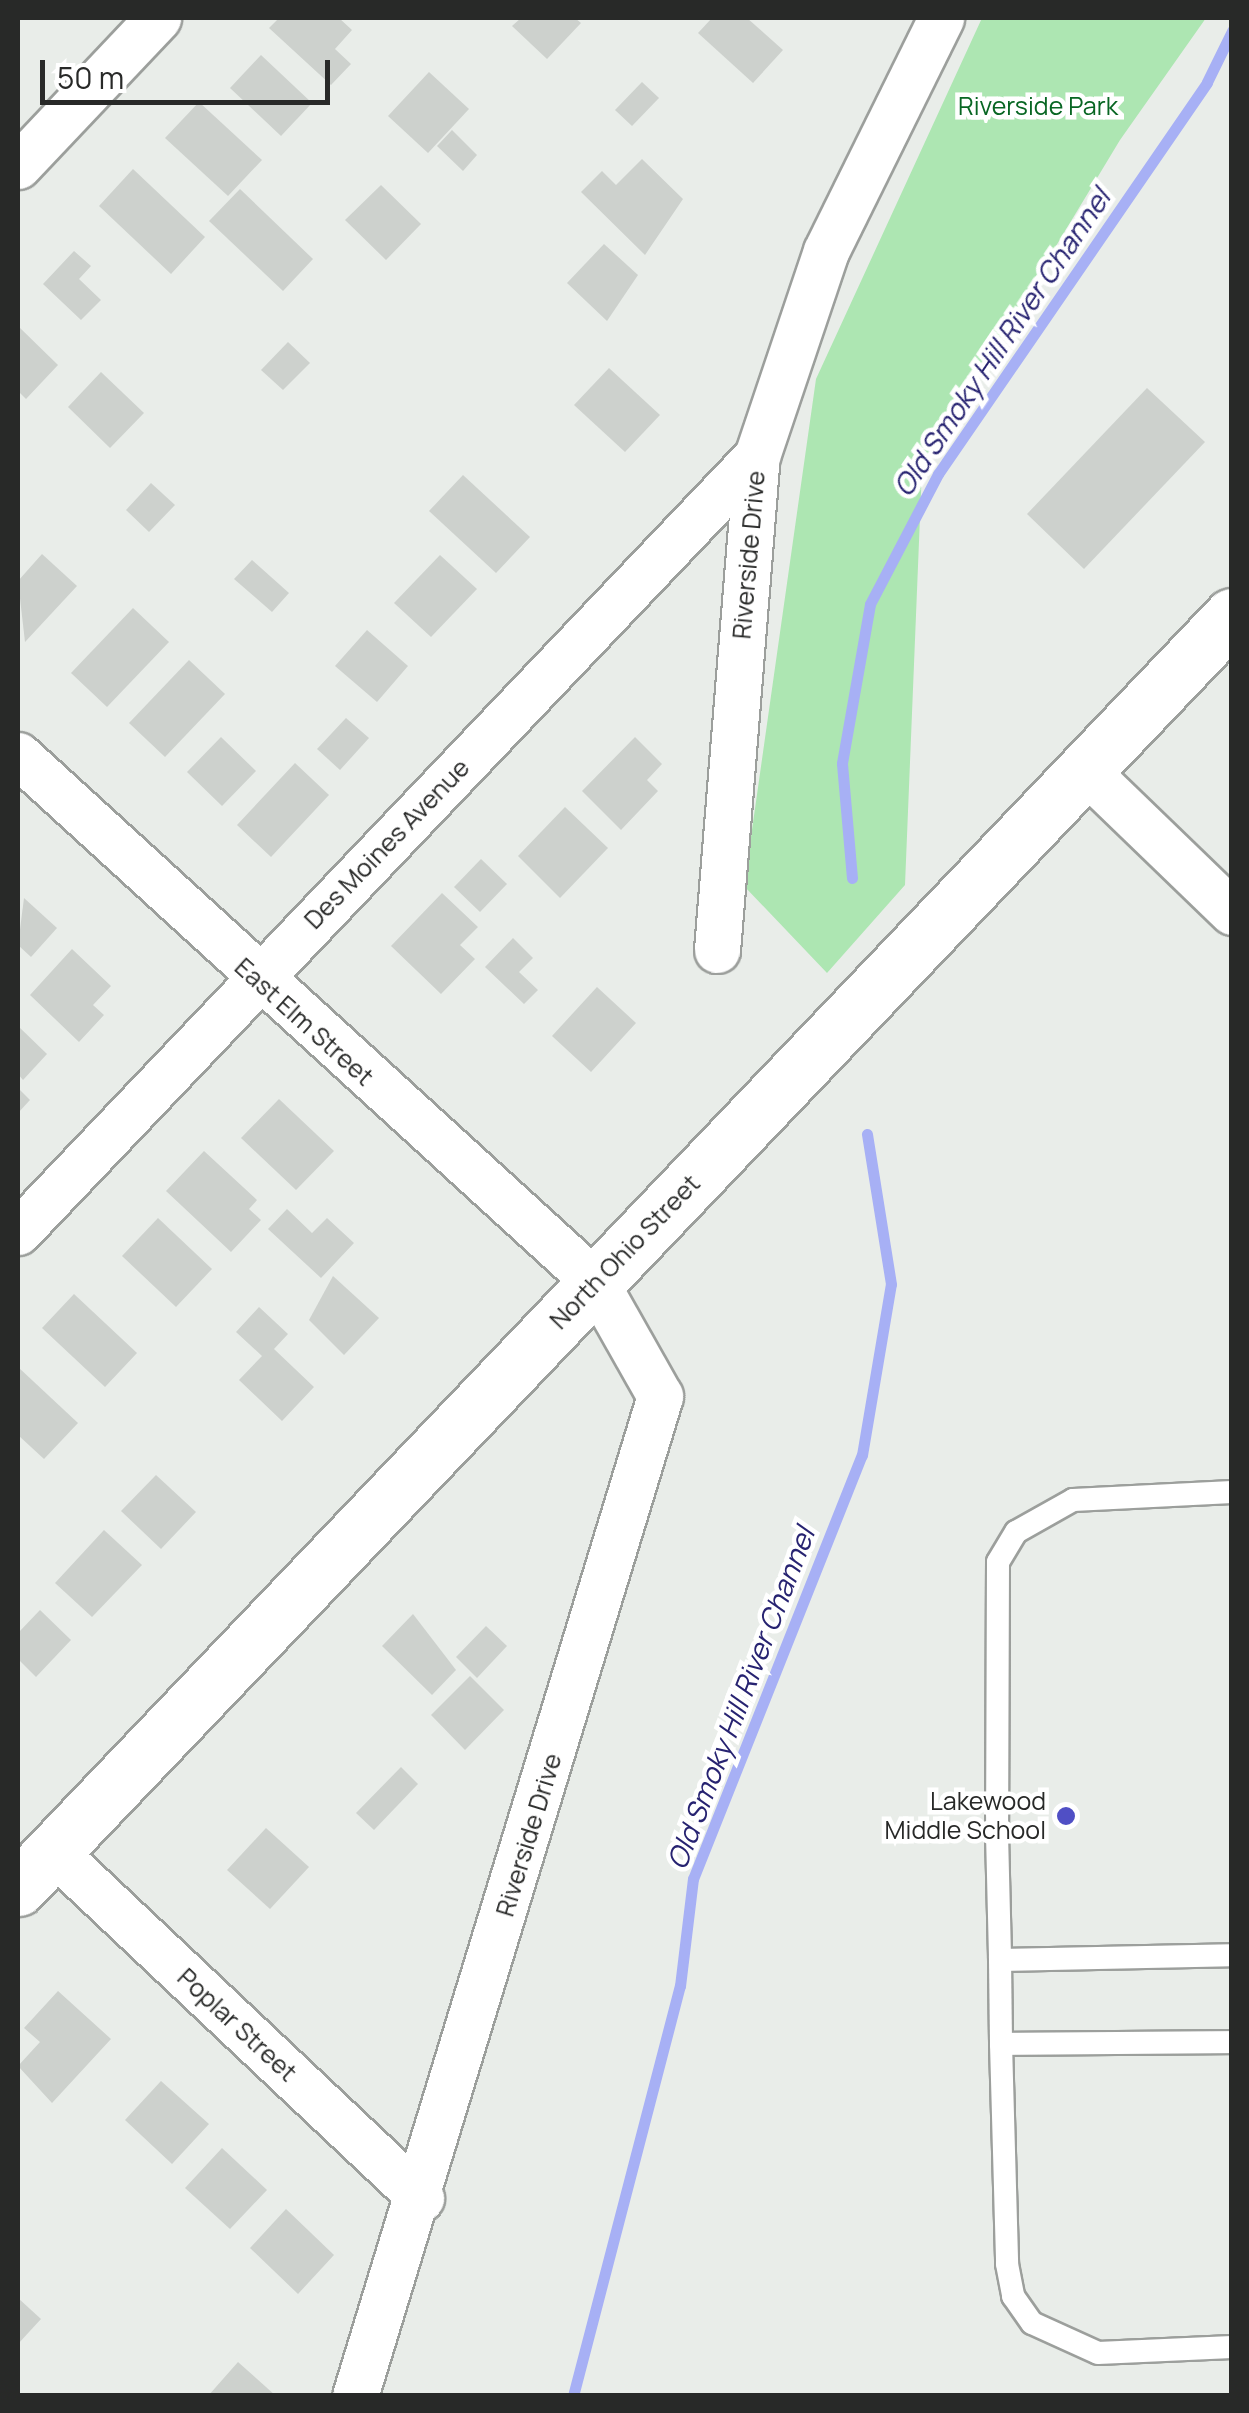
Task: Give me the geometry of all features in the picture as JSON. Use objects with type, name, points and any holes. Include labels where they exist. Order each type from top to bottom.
[{"type":"main road","name":"North Ohio Street","points":[[35,1869],[1232,616]]},
{"type":"street","points":[[18,166],[158,18]]},
{"type":"street","name":"Riverside Drive","points":[[718,950],[757,456],[826,251],[941,18]]},
{"type":"street","name":"Des Moines Avenue","points":[[18,1232],[757,456]]},
{"type":"street","name":"East Elm Street","points":[[18,756],[256,980],[596,1283]]},
{"type":"street","points":[[1086,771],[1232,912]]},
{"type":"street","name":"Riverside Drive","points":[[356,2396],[421,2198],[660,1396],[596,1283]]},
{"type":"street","name":"Poplar Street","points":[[35,1869],[421,2198]]},
{"type":"lane","points":[[1232,1492],[1073,1500],[1030,1520],[998,1562],[1001,2044],[1007,2264],[1013,2296],[1032,2323],[1098,2352],[1232,2347]]},
{"type":"lane","points":[[1000,1960],[1232,1955]]},
{"type":"lane","points":[[1001,2044],[1232,2042]]},
{"type":"green space","name":"Riverside Park","points":[[982,18],[1206,18],[1120,140],[922,468],[905,885],[827,973],[744,886],[816,379]]},
{"type":"building","points":[[279,18],[339,18],[352,30],[335,49],[351,64],[331,85],[269,28]]},
{"type":"building","points":[[521,18],[575,18],[581,23],[547,59],[512,26]]},
{"type":"building","points":[[712,18],[747,18],[783,50],[753,83],[698,33]]},
{"type":"building","points":[[261,55],[312,103],[281,136],[230,88]]},
{"type":"building","points":[[429,72],[469,109],[428,153],[388,116]]},
{"type":"building","points":[[642,82],[659,98],[632,126],[615,110]]},
{"type":"building","points":[[199,102],[262,160],[228,196],[165,138]]},
{"type":"building","points":[[452,130],[477,155],[463,171],[437,146]]},
{"type":"building","points":[[642,159],[683,199],[645,255],[581,192],[602,171],[616,185]]},
{"type":"building","points":[[133,169],[205,237],[171,274],[99,206]]},
{"type":"building","points":[[381,185],[421,224],[386,260],[345,220]]},
{"type":"building","points":[[240,189],[313,259],[283,291],[209,221]]},
{"type":"building","points":[[604,244],[638,275],[607,321],[567,283]]},
{"type":"building","points":[[74,251],[91,266],[79,279],[101,300],[81,320],[43,284]]},
{"type":"building","points":[[18,326],[58,365],[26,399],[18,391]]},
{"type":"building","points":[[288,342],[310,363],[283,390],[261,370]]},
{"type":"building","points":[[609,368],[660,415],[625,452],[574,405]]},
{"type":"building","points":[[101,372],[144,413],[110,448],[68,407]]},
{"type":"building","points":[[1147,388],[1205,442],[1084,569],[1027,514]]},
{"type":"building","points":[[463,475],[530,537],[496,573],[429,511]]},
{"type":"building","points":[[151,483],[175,505],[149,532],[126,510]]},
{"type":"building","points":[[42,554],[77,586],[25,642],[18,581]]},
{"type":"building","points":[[440,555],[477,589],[431,637],[394,603]]},
{"type":"building","points":[[252,560],[289,593],[272,612],[234,579]]},
{"type":"building","points":[[133,608],[169,642],[107,707],[71,673]]},
{"type":"building","points":[[367,630],[408,666],[377,702],[335,666]]},
{"type":"building","points":[[189,660],[225,694],[165,757],[129,723]]},
{"type":"building","points":[[346,718],[369,738],[340,770],[317,749]]},
{"type":"building","points":[[221,737],[256,771],[222,806],[187,772]]},
{"type":"building","points":[[635,737],[662,764],[647,780],[658,791],[621,830],[582,791]]},
{"type":"building","points":[[295,763],[329,795],[271,857],[237,825]]},
{"type":"building","points":[[565,807],[608,848],[560,898],[518,856]]},
{"type":"building","points":[[481,859],[507,884],[480,912],[454,887]]},
{"type":"building","points":[[442,893],[478,927],[460,945],[475,959],[441,994],[391,946]]},
{"type":"building","points":[[24,898],[57,928],[31,957],[18,945]]},
{"type":"building","points":[[513,938],[533,958],[519,972],[538,990],[524,1004],[485,967]]},
{"type":"building","points":[[72,949],[111,986],[93,1005],[104,1015],[79,1042],[30,995]]},
{"type":"building","points":[[597,987],[636,1023],[591,1072],[552,1036]]},
{"type":"building","points":[[18,1026],[47,1054],[23,1080],[18,1074]]},
{"type":"building","points":[[18,1088],[30,1100],[18,1113]]},
{"type":"building","points":[[279,1099],[334,1151],[296,1190],[241,1138]]},
{"type":"building","points":[[204,1151],[257,1200],[249,1209],[261,1220],[231,1252],[166,1191]]},
{"type":"building","points":[[287,1209],[312,1233],[327,1218],[354,1243],[321,1278],[268,1229]]},
{"type":"building","points":[[158,1218],[212,1269],[176,1307],[122,1256]]},
{"type":"building","points":[[333,1276],[379,1318],[344,1355],[309,1320]]},
{"type":"building","points":[[74,1294],[137,1353],[105,1387],[42,1328]]},
{"type":"building","points":[[259,1307],[288,1334],[274,1349],[314,1387],[282,1421],[239,1380],[262,1356],[236,1332]]},
{"type":"building","points":[[18,1367],[78,1423],[44,1459],[18,1435]]},
{"type":"building","points":[[156,1475],[196,1512],[161,1549],[121,1511]]},
{"type":"building","points":[[104,1530],[142,1565],[92,1617],[55,1583]]},
{"type":"building","points":[[40,1610],[71,1640],[36,1677],[18,1659],[18,1633]]},
{"type":"building","points":[[413,1614],[456,1670],[432,1695],[382,1646]]},
{"type":"building","points":[[486,1626],[507,1646],[477,1678],[456,1657]]},
{"type":"building","points":[[470,1676],[504,1710],[465,1750],[431,1715]]},
{"type":"building","points":[[401,1767],[418,1784],[374,1830],[356,1813]]},
{"type":"building","points":[[266,1828],[309,1867],[270,1909],[227,1870]]},
{"type":"building","points":[[58,1991],[111,2039],[52,2103],[18,2066],[40,2042],[24,2028]]},
{"type":"building","points":[[161,2081],[209,2124],[172,2164],[125,2120]]},
{"type":"building","points":[[222,2148],[267,2190],[230,2229],[185,2188]]},
{"type":"building","points":[[286,2209],[334,2255],[298,2294],[250,2248]]},
{"type":"building","points":[[18,2298],[41,2319],[18,2344]]},
{"type":"building","points":[[238,2362],[276,2396],[208,2396]]},
{"type":"waterway","name":"Old Smoky Hill River Channel","points":[[852,878],[842,763],[870,604],[938,474],[1207,82],[1232,31]]},
{"type":"waterway","name":"Old Smoky Hill River Channel","points":[[573,2396],[680,1986],[693,1879],[862,1455],[891,1284],[867,1134]]},
{"type":"place","name":"Lakewood Middle School","points":[[1066,1816]]}]
